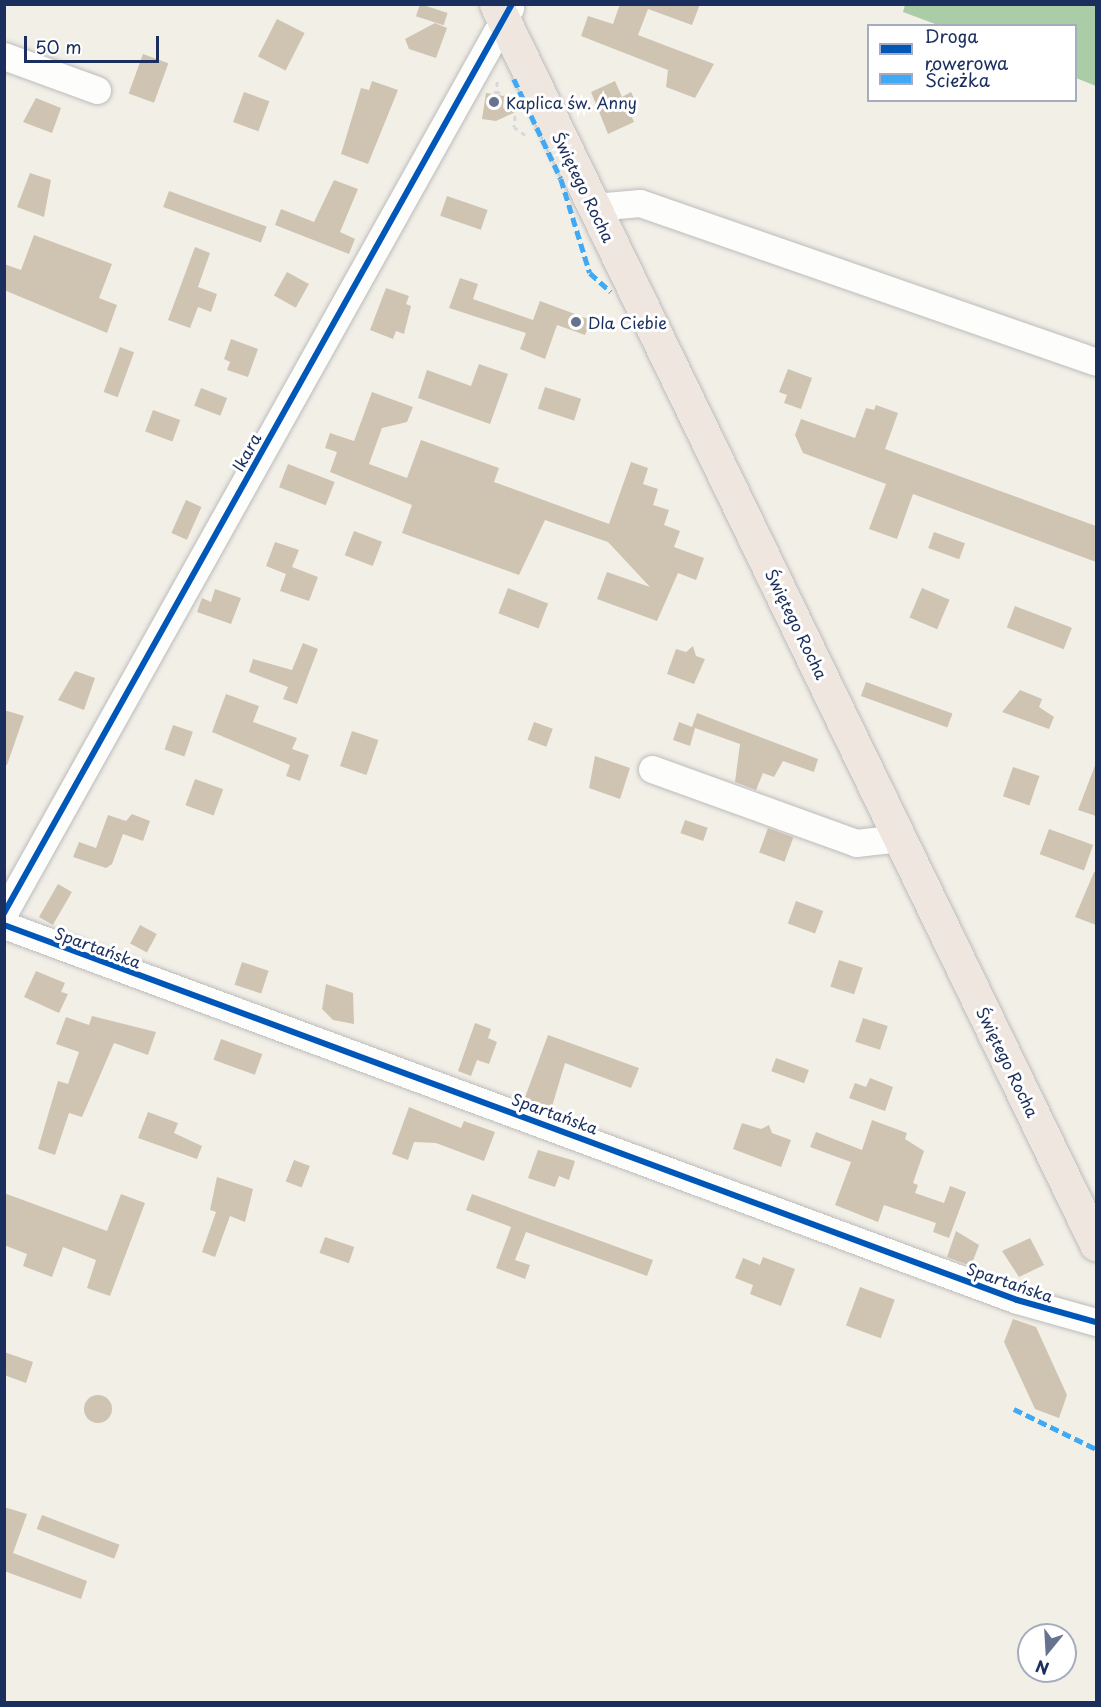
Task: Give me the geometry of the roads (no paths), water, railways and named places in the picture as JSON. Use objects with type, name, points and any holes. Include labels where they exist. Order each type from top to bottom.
[{"type":"main road","name":"Świętego Rocha","points":[[504,10],[594,207],[1096,1244]]},
{"type":"street","name":"Ikara","points":[[4,913],[504,10]]},
{"type":"street","points":[[4,56],[97,90]]},
{"type":"street","points":[[594,207],[640,203],[1096,362]]},
{"type":"street","points":[[652,770],[856,843],[900,838]]},
{"type":"street","name":"Spartańska","points":[[4,925],[1017,1300],[1096,1323]]},
{"type":"place","name":"Kaplica św. Anny","points":[[494,102]]},
{"type":"place","name":"Dla Ciebie","points":[[576,322]]}]
